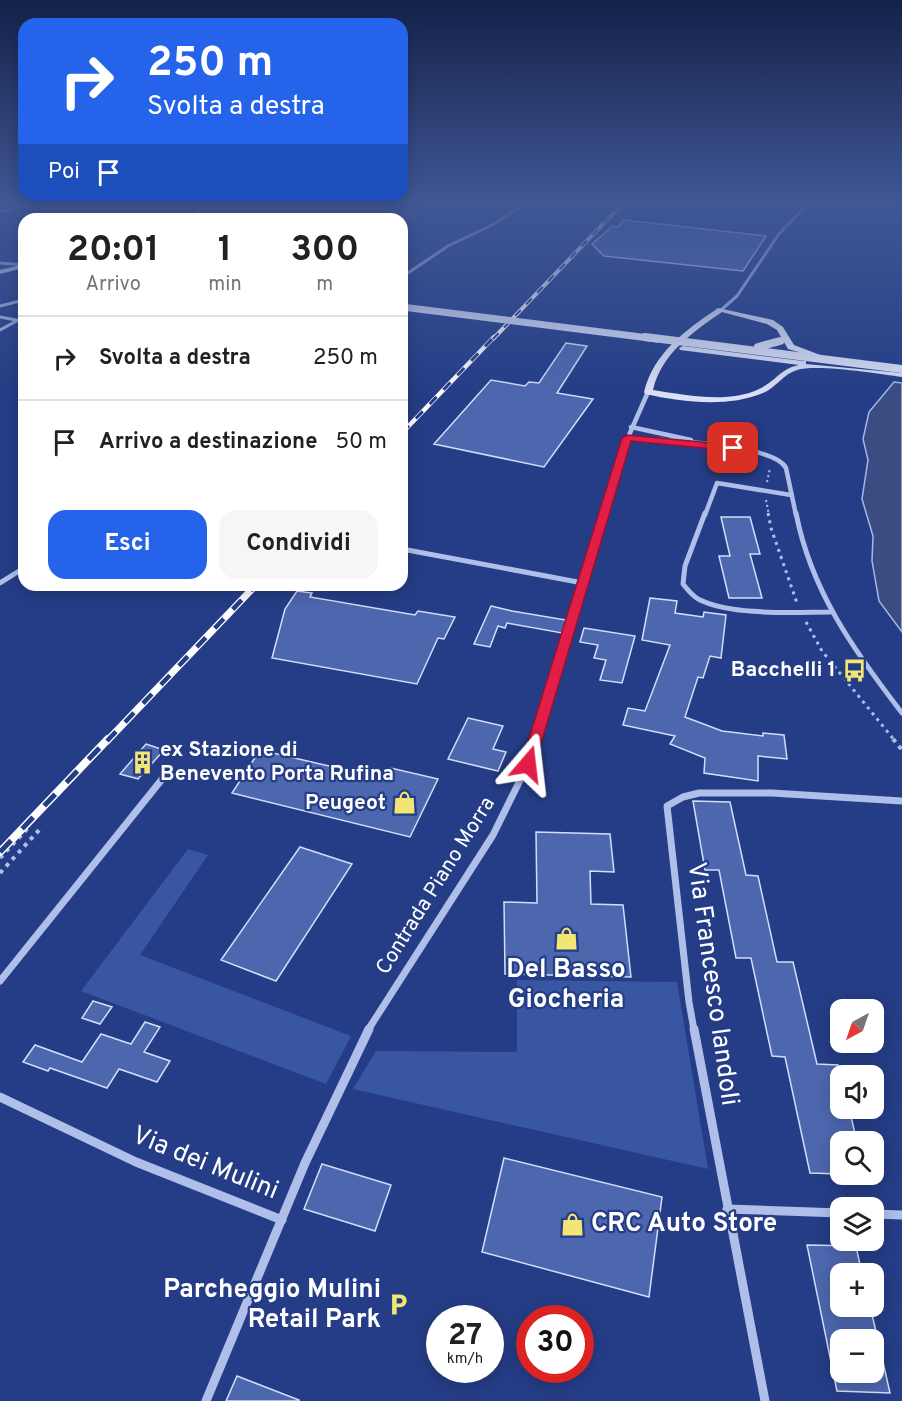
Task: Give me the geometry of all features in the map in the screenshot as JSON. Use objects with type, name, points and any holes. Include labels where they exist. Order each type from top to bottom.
[{"type":"main road","points":[[0,272],[18,267]]},
{"type":"main road","points":[[408,309],[902,369]]},
{"type":"main road","points":[[721,310],[770,322],[780,329],[784,340],[791,347],[809,354],[888,367]]},
{"type":"main road","name":"Contrada Piano Morra","points":[[648,392],[654,371],[665,357],[695,327],[721,310]]},
{"type":"main road","points":[[408,314],[902,375]]},
{"type":"main road","points":[[664,339],[751,347],[772,345],[784,340]]},
{"type":"main road","points":[[683,348],[763,363],[777,376]]},
{"type":"main road","points":[[648,392],[704,398],[743,396],[771,386],[777,376],[799,367],[878,372]]},
{"type":"street","name":"Contrada Piano Morra","points":[[721,310],[729,305],[760,265]]},
{"type":"street","points":[[0,306],[18,302]]},
{"type":"street","points":[[0,317],[16,320]]},
{"type":"street","points":[[0,330],[16,320]]},
{"type":"street","name":"Contrada Piano Morra","points":[[282,1220],[305,1163],[371,1026],[493,835],[528,764],[627,438],[648,392]]},
{"type":"street","points":[[631,427],[712,445]]},
{"type":"street","points":[[627,438],[754,451],[783,464],[788,471],[791,495],[808,566],[831,612],[855,652],[902,713]]},
{"type":"street","points":[[791,495],[717,483],[685,566],[683,584],[700,600],[727,606],[831,612]]},
{"type":"street","points":[[408,550],[583,583]]},
{"type":"street","points":[[0,583],[18,572]]},
{"type":"street","points":[[0,981],[167,773]]},
{"type":"street","name":"Via Francesco Iandoli","points":[[765,1401],[689,1002],[666,806],[683,797],[699,793],[772,793],[902,801]]},
{"type":"street","name":"Via dei Mulini","points":[[0,1097],[136,1162],[282,1220],[206,1401]]},
{"type":"street","points":[[727,1209],[830,1213]]},
{"type":"street","points":[[884,1214],[902,1215]]},
{"type":"path","points":[[0,858],[28,828]]},
{"type":"path","points":[[0,873],[40,829]]},
{"type":"shaded area","points":[[894,382],[902,383],[902,632],[879,601],[872,561],[873,536],[862,499],[868,460],[863,439],[869,412]]},
{"type":"shaded area","points":[[188,849],[208,855],[140,955],[351,1036],[326,1084],[81,991]]},
{"type":"shaded area","points":[[517,980],[677,982],[708,1169],[353,1089],[376,1051],[517,1052]]},
{"type":"building","points":[[691,265],[747,265],[743,271]]},
{"type":"building","points":[[566,343],[587,346],[557,393],[593,399],[544,467],[434,444],[491,380],[525,386],[529,382],[539,383]]},
{"type":"building","points":[[721,517],[750,517],[760,554],[750,554],[762,598],[729,598],[719,556],[730,556]]},
{"type":"building","points":[[297,591],[312,593],[310,597],[415,615],[418,611],[455,617],[444,639],[438,638],[417,684],[272,658],[285,609]]},
{"type":"building","points":[[650,598],[677,601],[675,613],[703,617],[704,612],[726,615],[721,658],[710,656],[703,678],[698,677],[685,717],[722,731],[763,736],[763,733],[784,735],[787,759],[758,756],[758,781],[704,773],[705,758],[670,744],[675,736],[623,725],[628,708],[645,711],[670,645],[642,640]]},
{"type":"building","points":[[491,606],[566,620],[562,633],[507,623],[505,628],[498,626],[490,647],[474,644]]},
{"type":"building","points":[[584,628],[635,636],[622,683],[600,680],[606,660],[594,658],[598,645],[580,642]]},
{"type":"building","points":[[468,718],[503,726],[493,749],[506,752],[498,771],[448,759]]},
{"type":"building","name":"ex Stazione di Benevento Porta Rufina","points":[[146,744],[164,750],[138,779],[120,774]]},
{"type":"building","points":[[260,750],[385,779],[391,768],[438,779],[410,837],[232,793]]},
{"type":"building","points":[[693,801],[730,802],[746,875],[758,876],[777,962],[793,962],[817,1064],[838,1065],[830,1065],[830,1119],[852,1119],[854,1131],[830,1131],[830,1174],[810,1173],[785,1057],[772,1056],[751,958],[736,958],[719,870],[705,870]]},
{"type":"building","name":"Del Basso Giocheria","points":[[536,832],[610,834],[614,872],[590,871],[591,904],[623,905],[631,977],[505,974],[504,902],[537,903]]},
{"type":"building","points":[[300,847],[352,864],[276,981],[221,960]]},
{"type":"building","points":[[93,1001],[112,1007],[100,1024],[82,1018]]},
{"type":"building","points":[[145,1022],[160,1027],[144,1052],[170,1061],[157,1082],[119,1069],[107,1088],[50,1068],[48,1071],[23,1062],[35,1045],[82,1062],[101,1034],[131,1044]]},
{"type":"building","name":"CRC Auto Store","points":[[504,1158],[662,1197],[649,1297],[482,1252]]},
{"type":"building","points":[[322,1164],[391,1185],[375,1231],[304,1209]]},
{"type":"building","points":[[807,1245],[830,1245],[830,1251],[857,1251],[860,1263],[830,1263],[830,1317],[873,1317],[875,1329],[830,1329],[830,1357]]},
{"type":"building","points":[[884,1366],[890,1393],[837,1391],[835,1383],[884,1383]]},
{"type":"building","points":[[237,1376],[299,1400],[299,1401],[226,1401]]},
{"type":"railway","points":[[493,339],[563,265]]},
{"type":"railway","points":[[408,427],[494,337]]},
{"type":"railway","points":[[107,741],[250,591]]},
{"type":"railway","points":[[0,852],[108,739]]},
{"type":"place","name":"Bacchelli 1","points":[[854,670]]},
{"type":"place","name":"ex Stazione di Benevento Porta Rufina","points":[[142,762]]},
{"type":"place","name":"Peugeot","points":[[404,803]]},
{"type":"place","name":"Del Basso Giocheria","points":[[566,939]]},
{"type":"place","name":"CRC Auto Store","points":[[573,1224]]},
{"type":"place","name":"Parcheggio Mulini Retail Park","points":[[399,1305]]},
{"type":"route","points":[[528,764],[627,438],[733,448]]}]
